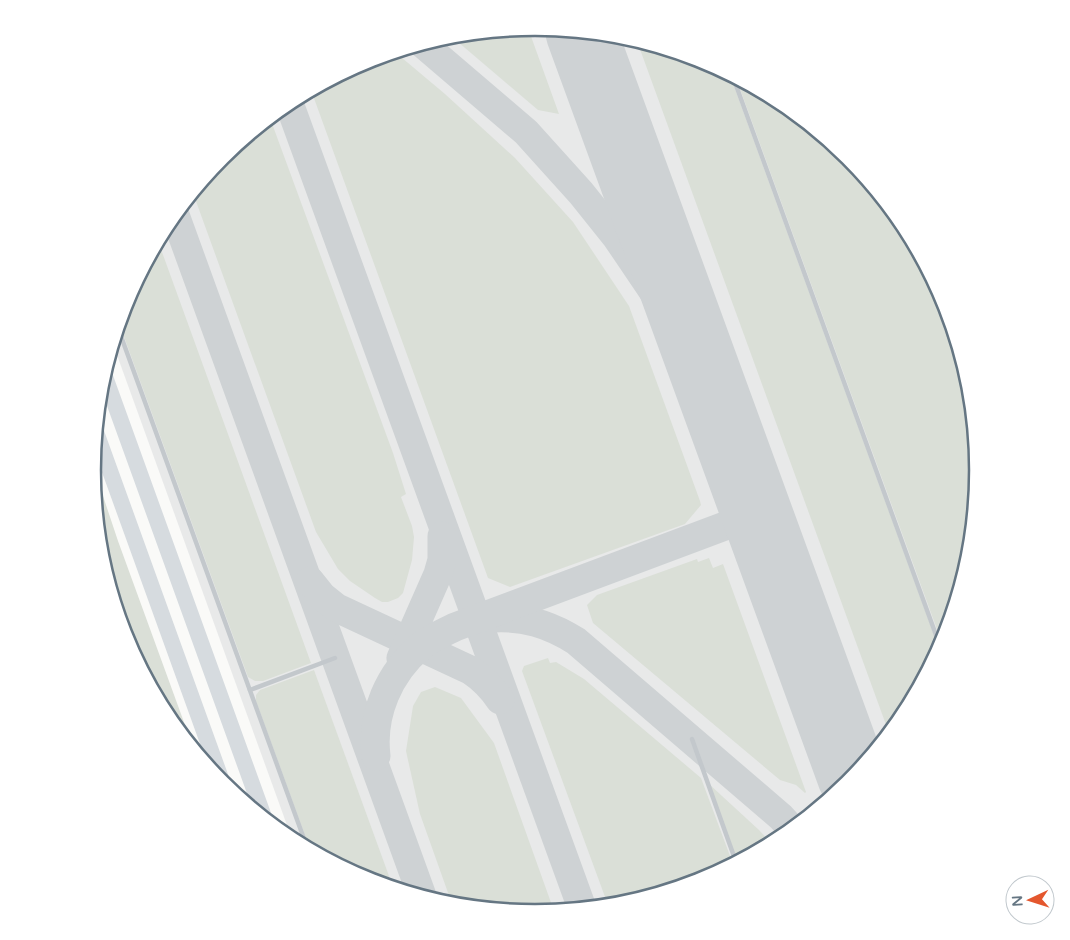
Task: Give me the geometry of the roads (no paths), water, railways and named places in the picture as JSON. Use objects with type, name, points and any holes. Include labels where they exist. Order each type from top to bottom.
[{"type":"highway","points":[[109,389],[260,805]]},
{"type":"highway","points":[[102,448],[215,763]]},
{"type":"lane","points":[[736,86],[936,636]]},
{"type":"lane","points":[[122,338],[303,837]]},
{"type":"lane","points":[[250,690],[335,658]]},
{"type":"lane","points":[[692,739],[734,856]]}]
